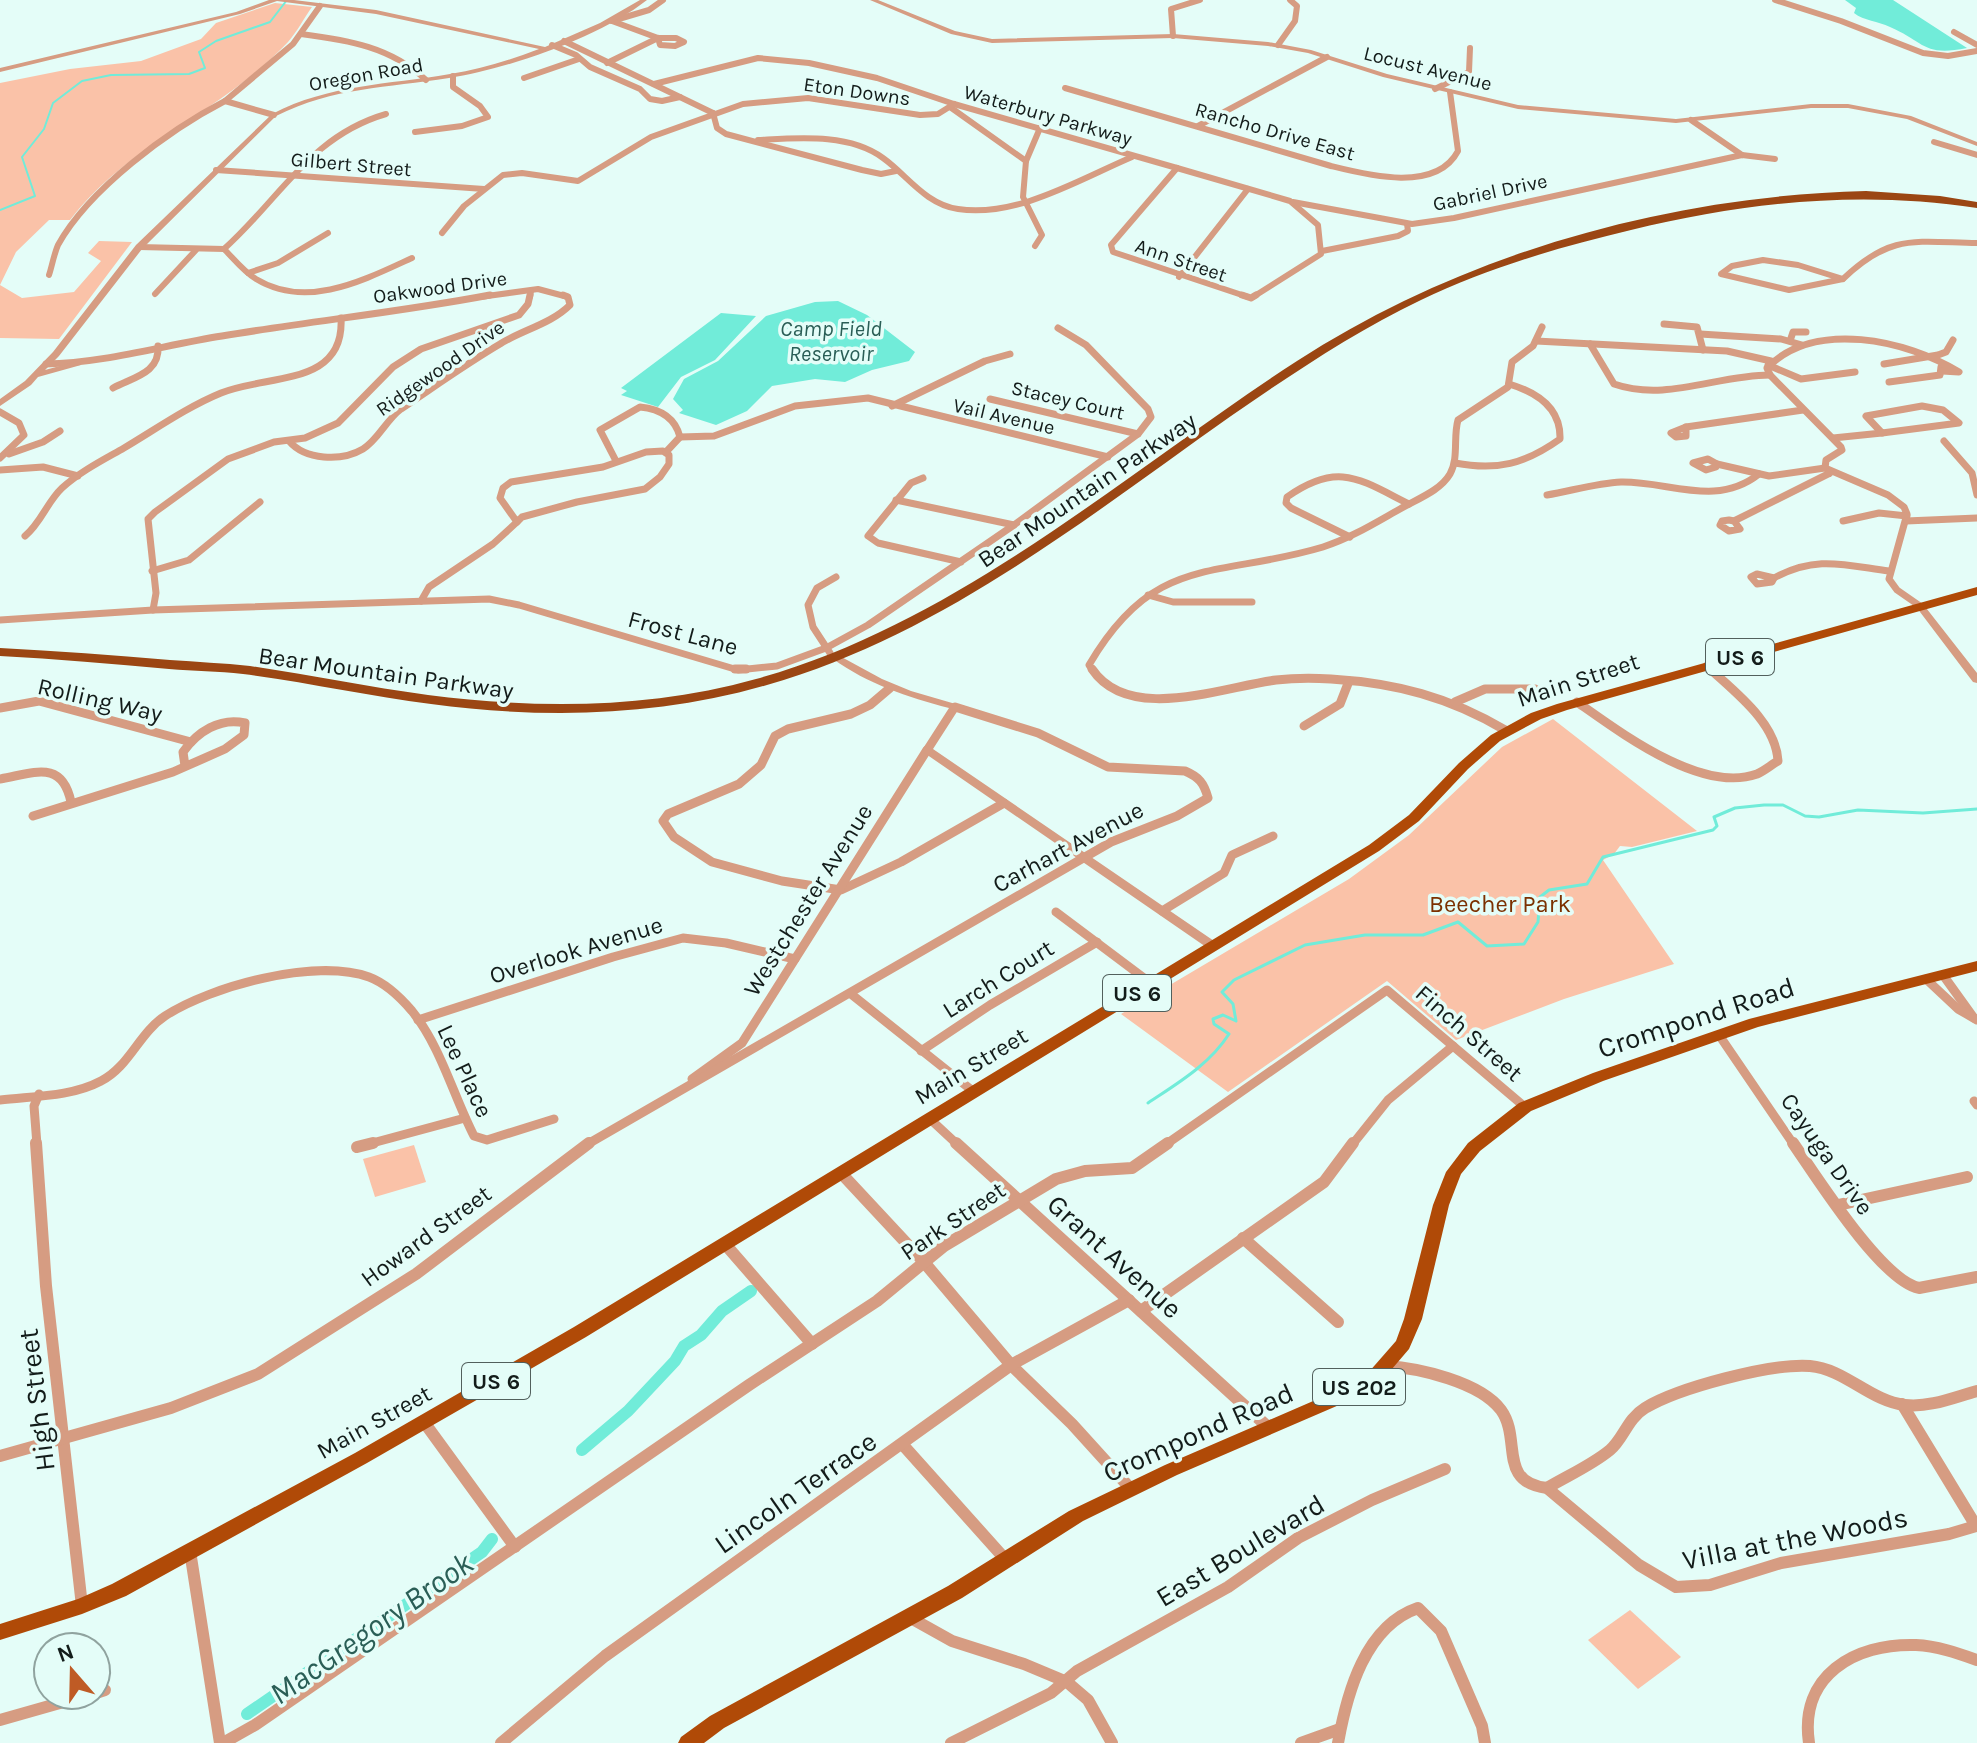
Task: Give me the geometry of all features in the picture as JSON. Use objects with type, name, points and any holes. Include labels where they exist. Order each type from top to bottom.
[{"type":"highway","name":"Bear Mountain Parkway","points":[[0,652],[199,667],[424,705],[555,715],[630,711],[718,700],[835,656],[955,599],[1310,359],[1383,316],[1468,275],[1607,232],[1771,200],[1875,193],[1977,206]]},
{"type":"main road","name":"Main Street","points":[[0,1632],[82,1606],[119,1590],[424,1422],[725,1244],[1374,848],[1412,820],[1466,760],[1505,730],[1530,717],[1577,702],[1977,591]]},
{"type":"main road","name":"Crompond Road","points":[[688,1743],[751,1702],[909,1617],[1130,1488],[1357,1389],[1386,1366],[1403,1344],[1413,1319],[1434,1229],[1454,1172],[1474,1147],[1525,1107],[1574,1086],[1791,1012],[1977,966]]},
{"type":"street","points":[[0,70],[238,13],[279,0],[376,12],[543,49]]},
{"type":"street","name":"Oregon Road","points":[[33,377],[56,354],[139,247],[274,115],[323,95],[453,76],[543,49],[612,21],[644,0]]},
{"type":"street","points":[[612,21],[649,10],[663,0]]},
{"type":"street","name":"Locust Avenue","points":[[873,0],[953,33],[992,41],[1173,36],[1278,45],[1435,89],[1534,109],[1691,120],[1811,106],[1848,106],[1909,117],[1977,144]]},
{"type":"street","points":[[1173,36],[1171,9],[1200,0]]},
{"type":"street","points":[[1278,45],[1295,21],[1297,6],[1290,0]]},
{"type":"street","points":[[1775,0],[1841,21],[1923,53],[1948,56],[1977,51]]},
{"type":"street","points":[[49,275],[58,246],[104,186],[198,115],[225,101],[301,34],[320,6]]},
{"type":"street","points":[[607,63],[658,38],[612,21]]},
{"type":"street","points":[[1954,32],[1977,45]]},
{"type":"street","points":[[301,34],[367,44],[414,69],[426,80]]},
{"type":"street","points":[[564,41],[713,113],[719,131],[874,172],[896,171]]},
{"type":"street","points":[[552,45],[590,67],[640,89],[652,101],[665,102],[680,97]]},
{"type":"street","points":[[1435,89],[1469,72],[1470,48]]},
{"type":"street","points":[[1198,126],[1327,57]]},
{"type":"street","name":"Waterbury Parkway","points":[[654,84],[743,60],[765,58],[856,73],[952,106],[1040,128],[1290,201],[1318,225],[1322,251]]},
{"type":"street","points":[[524,78],[579,59]]},
{"type":"street","points":[[415,132],[462,126],[488,117],[480,106],[453,87],[453,76]]},
{"type":"street","name":"Rancho Drive East","points":[[1065,88],[1342,167],[1393,176],[1423,174],[1447,167],[1456,158],[1450,92]]},
{"type":"street","name":"Eton Downs","points":[[484,189],[499,177],[514,173],[578,181],[651,137],[713,113],[758,101],[817,99],[908,115],[938,114],[952,106]]},
{"type":"street","points":[[225,101],[274,115]]},
{"type":"street","points":[[952,106],[1026,161]]},
{"type":"street","points":[[139,247],[224,249],[337,131],[362,119],[386,114]]},
{"type":"street","name":"Gabriel Drive","points":[[1691,120],[1742,155]]},
{"type":"street","points":[[1035,246],[1042,235],[1022,191],[1026,161],[1040,128]]},
{"type":"street","points":[[758,140],[854,145],[881,156],[896,171],[954,209],[988,209],[1024,199],[1133,156]]},
{"type":"street","points":[[1934,142],[1977,155]]},
{"type":"street","name":"Gabriel Drive","points":[[1407,224],[1454,218],[1580,189],[1633,184],[1674,170],[1742,155],[1775,159]]},
{"type":"street","name":"Ann Street","points":[[1177,168],[1109,247],[1116,255],[1238,296],[1253,297],[1295,272],[1322,251]]},
{"type":"street","name":"Gilbert Street","points":[[216,170],[484,189]]},
{"type":"street","points":[[442,233],[453,217],[484,189]]},
{"type":"street","points":[[1179,277],[1248,189]]},
{"type":"street","points":[[1290,201],[1407,224],[1408,231],[1398,236],[1322,251]]},
{"type":"street","points":[[248,273],[278,263],[328,233]]},
{"type":"street","points":[[1843,279],[1777,261],[1756,261],[1721,274],[1789,290],[1843,279],[1867,256],[1889,246],[1931,242],[1977,243]]},
{"type":"street","points":[[224,249],[258,281],[283,290],[321,292],[338,290],[412,258]]},
{"type":"street","points":[[155,294],[196,250]]},
{"type":"street","name":"Oakwood Drive","points":[[46,364],[78,363],[158,346],[531,291],[528,304],[519,315],[421,349],[393,367],[338,423],[313,435],[270,443],[228,459],[151,516],[149,544],[156,593],[153,610]]},
{"type":"street","name":"Ridgewood Drive","points":[[289,441],[298,452],[312,456],[342,456],[364,449],[397,412],[502,342],[562,313],[570,305],[568,297],[561,293],[531,291]]},
{"type":"street","points":[[25,536],[39,526],[54,496],[78,476],[216,396],[235,388],[298,374],[327,361],[341,348],[344,339],[341,318]]},
{"type":"street","points":[[1664,324],[1694,325],[1699,329],[1703,350]]},
{"type":"street","points":[[1509,384],[1510,361],[1536,341],[1542,327]]},
{"type":"street","points":[[1058,328],[1086,345],[1148,409],[1151,417],[1138,434]]},
{"type":"street","points":[[1790,341],[1793,332],[1806,332]]},
{"type":"street","points":[[1700,334],[1790,341],[1802,345]]},
{"type":"street","points":[[1770,363],[1802,345],[1828,340],[1865,341],[1903,347],[1929,356],[1941,367],[1935,376],[1889,382]]},
{"type":"street","points":[[1884,364],[1946,352],[1953,340]]},
{"type":"street","points":[[1536,341],[1745,353],[1801,379],[1855,372]]},
{"type":"street","points":[[1590,344],[1614,384],[1629,388],[1673,390],[1731,378],[1770,375]]},
{"type":"street","points":[[113,388],[155,366],[159,359],[158,346]]},
{"type":"street","points":[[56,354],[57,358],[78,363]]},
{"type":"street","name":"Vail Avenue","points":[[892,406],[985,361],[1010,354]]},
{"type":"street","points":[[0,403],[33,377],[78,363]]},
{"type":"street","points":[[1770,363],[1770,375],[1842,450],[1826,460],[1828,471]]},
{"type":"street","points":[[1505,730],[1455,702],[1400,686],[1278,679],[1161,698],[1115,693],[1102,684],[1089,665],[1102,642],[1132,605],[1166,583],[1199,571],[1311,550],[1350,537],[1445,480],[1455,463],[1455,428],[1458,420],[1509,384]]},
{"type":"street","points":[[1455,463],[1492,469],[1508,468],[1560,439],[1561,431],[1543,398],[1509,384]]},
{"type":"street","name":"Vail Avenue","points":[[680,437],[714,436],[795,406],[868,398],[1108,457]]},
{"type":"street","name":"Stacey Court","points":[[990,399],[1138,434]]},
{"type":"street","points":[[1833,438],[1882,433],[1959,423],[1943,410],[1922,406],[1866,416],[1882,433]]},
{"type":"street","points":[[517,522],[500,498],[503,488],[511,482],[595,469],[646,452],[666,452],[680,437],[678,426],[665,414],[645,407],[630,410],[600,430],[616,461]]},
{"type":"street","points":[[1686,427],[1803,410]]},
{"type":"street","points":[[0,412],[19,423],[24,435],[1,457]]},
{"type":"street","points":[[1,457],[43,442],[60,431]]},
{"type":"street","name":"Frost Lane","points":[[0,620],[153,610],[470,599],[506,602],[738,670],[777,666],[835,656],[868,625],[1014,525],[1138,434]]},
{"type":"street","points":[[1944,441],[1972,473],[1977,495]]},
{"type":"street","points":[[421,601],[429,587],[493,544],[530,514],[650,486],[669,464],[666,452]]},
{"type":"street","points":[[1717,464],[1769,476],[1828,471],[1888,495],[1904,507],[1906,519],[1889,571],[1891,583],[1920,606],[1977,680]]},
{"type":"street","points":[[0,472],[43,467],[78,476]]},
{"type":"street","points":[[1734,521],[1828,471]]},
{"type":"street","points":[[1350,537],[1291,508],[1286,503],[1287,497],[1324,476],[1338,474],[1409,504]]},
{"type":"street","points":[[1547,495],[1621,482],[1709,493],[1745,485],[1759,474]]},
{"type":"street","points":[[923,478],[911,483],[869,532],[871,540],[961,562]]},
{"type":"street","points":[[896,500],[1014,525]]},
{"type":"street","points":[[152,571],[189,560],[260,502]]},
{"type":"street","points":[[1843,521],[1879,513],[1906,519],[1977,518]]},
{"type":"street","points":[[1774,578],[1792,568],[1816,562],[1889,571]]},
{"type":"street","points":[[835,656],[810,619],[808,605],[817,588],[836,577]]},
{"type":"street","points":[[1148,595],[1173,602],[1252,602]]},
{"type":"street","name":"Carhart Avenue","points":[[835,656],[890,688],[1051,739],[1104,765],[1129,770],[1178,770],[1202,782],[1208,798],[1202,805],[1132,832],[1084,858],[851,994]]},
{"type":"street","points":[[1577,702],[1649,749],[1698,771],[1726,779],[1759,774],[1778,761],[1777,746],[1735,693],[1706,666]]},
{"type":"street","points":[[1304,726],[1341,705],[1349,691],[1349,681]]},
{"type":"street","points":[[890,688],[861,710],[788,729],[775,736],[761,765],[739,784],[668,814],[663,821],[668,830],[690,850],[712,862],[782,881],[841,890],[901,862],[1004,803]]},
{"type":"street","points":[[1455,702],[1485,689],[1535,689]]},
{"type":"street","name":"Rolling Way","points":[[0,708],[39,701],[191,742]]},
{"type":"street","name":"Westchester Avenue","points":[[674,1094],[742,1043],[955,707]]},
{"type":"street","points":[[33,816],[185,766],[230,747],[244,735],[245,723],[233,719],[221,721],[191,742],[183,752],[185,766]]},
{"type":"street","points":[[927,750],[1213,946]]},
{"type":"street","points":[[0,779],[43,772],[59,775],[67,784],[71,802]]},
{"type":"street","points":[[1162,911],[1224,873],[1232,855],[1273,836]]},
{"type":"street","points":[[1056,912],[1152,984]]},
{"type":"street","name":"Overlook Avenue","points":[[418,1020],[613,957],[683,938],[726,943],[795,959]]},
{"type":"street","name":"Larch Court","points":[[921,1051],[990,1005],[1097,942]]},
{"type":"street","name":"Lee Place","points":[[0,1100],[81,1088],[107,1078],[154,1024],[189,1003],[235,987],[303,972],[339,970],[372,977],[411,1010],[454,1087],[465,1118],[477,1138],[487,1140],[554,1119]]},
{"type":"street","points":[[1934,977],[1958,1009],[1976,1019]]},
{"type":"street","points":[[1934,977],[1976,1019]]},
{"type":"street","name":"Finch Street","points":[[1387,990],[1525,1107]]},
{"type":"street","name":"Park Street","points":[[222,1743],[255,1725],[877,1301],[923,1261],[1019,1201],[1071,1174],[1132,1168],[1387,990]]},
{"type":"street","points":[[851,994],[974,1092]]},
{"type":"street","name":"Howard Street","points":[[0,1456],[171,1408],[258,1374],[416,1274],[570,1155],[851,994]]},
{"type":"street","name":"Cayuga Drive","points":[[1719,1035],[1861,1238],[1885,1265],[1911,1286],[1938,1286],[1977,1277]]},
{"type":"street","points":[[1141,1311],[1324,1182],[1389,1099],[1453,1046]]},
{"type":"street","name":"High Street","points":[[39,1094],[34,1106],[45,1271],[82,1606]]},
{"type":"street","points":[[357,1147],[465,1118]]},
{"type":"street","name":"Grant Avenue","points":[[930,1119],[1269,1428]]},
{"type":"street","points":[[841,1173],[923,1261],[1011,1365],[1072,1424],[1130,1488]]},
{"type":"street","points":[[1838,1205],[1967,1177]]},
{"type":"street","points":[[1243,1238],[1338,1322]]},
{"type":"street","points":[[725,1244],[812,1344]]},
{"type":"street","name":"Lincoln Terrace","points":[[501,1743],[617,1648],[1011,1365],[1129,1300]]},
{"type":"street","name":"Villa at the Woods","points":[[1386,1366],[1409,1366],[1485,1396],[1497,1405],[1506,1417],[1508,1444],[1516,1467],[1530,1484],[1538,1489],[1547,1488],[1639,1565],[1676,1587],[1710,1585],[1781,1563],[1949,1534],[1976,1526],[1902,1404]]},
{"type":"street","points":[[1547,1488],[1611,1449],[1628,1422],[1645,1408],[1776,1367],[1813,1366],[1843,1374],[1902,1404],[1976,1393]]},
{"type":"street","points":[[424,1422],[515,1547]]},
{"type":"street","points":[[903,1445],[1005,1559]]},
{"type":"street","name":"East Boulevard","points":[[951,1743],[1051,1693],[1111,1651],[1228,1587],[1298,1538],[1372,1500],[1445,1469]]},
{"type":"street","points":[[190,1551],[222,1743]]},
{"type":"street","points":[[1301,1743],[1339,1736],[1351,1692],[1385,1625],[1398,1613],[1418,1608],[1437,1625],[1482,1726],[1485,1743]]},
{"type":"street","points":[[909,1617],[922,1629],[954,1645],[1051,1674],[1065,1682],[1083,1696],[1112,1743]]},
{"type":"street","points":[[1809,1743],[1804,1711],[1812,1690],[1831,1671],[1868,1651],[1904,1645],[1936,1647],[1977,1660]]},
{"type":"street","points":[[0,1720],[32,1711]]},
{"type":"green space","points":[[275,3],[312,7],[291,38],[263,66],[119,170],[93,193],[70,220],[49,220],[16,252],[0,285],[0,83],[70,69],[141,61],[201,39],[216,23]]},
{"type":"green space","points":[[99,241],[132,242],[59,339],[0,338],[0,285],[22,298],[74,292],[101,261],[88,253]]},
{"type":"green space","name":"Beecher Park","points":[[1553,719],[1697,831],[1632,847],[1620,846],[1603,860],[1674,964],[1564,999],[1456,1040],[1387,981],[1228,1092],[1121,1014],[1349,879],[1409,835],[1502,747]]},
{"type":"green space","points":[[414,1145],[426,1182],[375,1197],[363,1159]]},
{"type":"green space","points":[[1630,1610],[1681,1657],[1638,1689],[1588,1640]]},
{"type":"water","points":[[1845,0],[1893,0],[1967,48],[1941,51],[1925,46],[1890,27],[1858,16],[1854,13],[1856,8]]},
{"type":"water","name":"Camp Field Reservoir","points":[[838,301],[867,315],[915,352],[909,361],[872,370],[845,382],[815,379],[772,386],[747,411],[716,425],[679,413],[683,410],[673,399],[684,379],[718,361],[766,316],[815,302]]},
{"type":"water","name":"Camp Field Reservoir","points":[[721,313],[756,316],[715,360],[681,377],[658,407],[621,395],[627,391],[621,388]]},
{"type":"waterway","points":[[0,210],[35,196],[22,157],[44,129],[53,103],[82,81],[111,75],[189,74],[205,68],[199,52],[216,41],[270,22],[287,0]]},
{"type":"waterway","name":"MacGregory Brook","points":[[1148,1103],[1202,1064],[1229,1034],[1214,1024],[1213,1019],[1223,1015],[1236,1021],[1233,1004],[1222,992],[1234,980],[1305,945],[1365,935],[1423,935],[1458,922],[1487,946],[1524,944],[1538,922],[1540,897],[1549,890],[1587,884],[1603,857],[1713,830],[1717,826],[1714,817],[1735,808],[1783,805],[1805,816],[1819,817],[1858,810],[1923,813],[1977,809]]},
{"type":"waterway","name":"MacGregory Brook","points":[[582,1450],[628,1411],[675,1361],[684,1346],[701,1335],[722,1311],[751,1291]]},
{"type":"waterway","name":"MacGregory Brook","points":[[247,1714],[482,1552],[492,1539]]}]
